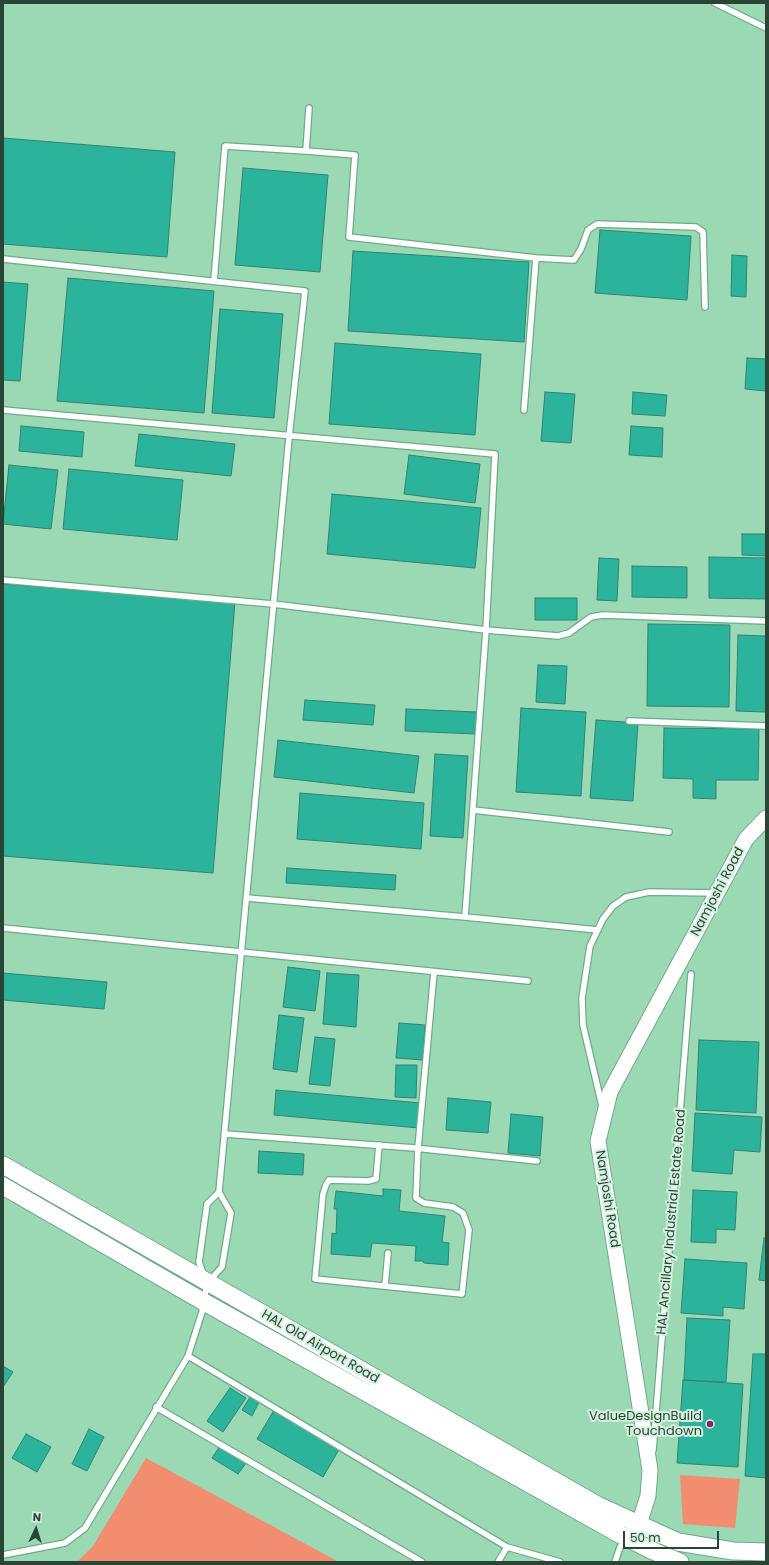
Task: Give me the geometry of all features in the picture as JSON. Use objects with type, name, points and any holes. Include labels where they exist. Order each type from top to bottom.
[{"type":"main road","name":"Namjoshi Road","points":[[639,1524],[648,1496],[650,1470],[598,1141],[610,1092],[746,839],[766,818]]},
{"type":"main road","name":"HAL Old Airport Road","points":[[3,1164],[597,1506],[678,1542],[733,1550],[766,1552]]},
{"type":"main road","name":"HAL Old Airport Road","points":[[3,1186],[204,1302],[628,1538],[680,1562]]},
{"type":"main road","points":[[628,1538],[639,1524]]},
{"type":"lane","points":[[715,3],[766,28]]},
{"type":"lane","points":[[306,151],[309,108]]},
{"type":"lane","points":[[214,281],[225,146],[355,155],[349,237],[536,258],[574,260],[581,249],[588,230],[597,224],[696,227],[703,232],[705,307]]},
{"type":"lane","points":[[524,410],[536,258]]},
{"type":"lane","points":[[3,259],[305,291],[273,604],[219,1192],[231,1213],[222,1267],[207,1282]]},
{"type":"lane","points":[[3,410],[289,437],[495,454],[486,630],[465,917]]},
{"type":"lane","points":[[3,580],[273,604],[486,630],[558,636],[569,633],[591,617],[603,615],[766,620]]},
{"type":"lane","points":[[629,721],[766,726]]},
{"type":"lane","points":[[473,810],[669,832]]},
{"type":"lane","points":[[604,1114],[583,1025],[582,998],[590,946],[598,930],[613,906],[626,897],[649,892],[718,893]]},
{"type":"lane","points":[[247,898],[598,930]]},
{"type":"lane","points":[[3,928],[528,981]]},
{"type":"lane","points":[[379,1145],[376,1179],[368,1181],[329,1180],[326,1185],[323,1194],[315,1280],[462,1294],[469,1230],[463,1212],[453,1207],[424,1203],[416,1198],[418,1148],[434,972]]},
{"type":"lane","name":"HAL Ancillary Industrial Estate Road","points":[[650,1470],[655,1433],[691,974]]},
{"type":"lane","points":[[225,1134],[418,1148],[537,1161]]},
{"type":"lane","points":[[3,1555],[65,1543],[85,1528],[156,1407],[188,1356],[204,1302],[207,1282],[199,1262],[207,1204],[219,1192]]},
{"type":"lane","points":[[385,1286],[388,1253]]},
{"type":"lane","points":[[188,1356],[507,1547],[560,1562]]},
{"type":"lane","points":[[156,1407],[422,1562]]},
{"type":"lane","points":[[614,1562],[620,1547],[628,1538]]},
{"type":"lane","points":[[498,1562],[507,1547]]},
{"type":"shaded area","points":[[146,1458],[339,1562],[77,1562],[93,1546]]},
{"type":"shaded area","points":[[680,1475],[740,1479],[735,1528],[683,1524]]},
{"type":"building","points":[[3,138],[175,152],[167,257],[3,244]]},
{"type":"building","points":[[243,168],[328,175],[320,272],[235,265]]},
{"type":"building","points":[[600,230],[691,236],[687,300],[595,293]]},
{"type":"building","points":[[353,251],[529,262],[524,342],[348,331]]},
{"type":"building","points":[[732,255],[747,256],[746,297],[731,296]]},
{"type":"building","points":[[68,278],[214,291],[204,413],[57,401]]},
{"type":"building","points":[[3,282],[28,284],[20,381],[3,380]]},
{"type":"building","points":[[220,309],[283,314],[274,418],[212,413]]},
{"type":"building","points":[[335,343],[481,354],[475,435],[329,424]]},
{"type":"building","points":[[747,358],[766,359],[766,391],[745,389]]},
{"type":"building","points":[[545,392],[575,394],[571,443],[541,441]]},
{"type":"building","points":[[633,392],[667,395],[665,416],[632,414]]},
{"type":"building","points":[[21,426],[84,432],[82,457],[19,451]]},
{"type":"building","points":[[631,426],[663,428],[662,457],[629,455]]},
{"type":"building","points":[[139,434],[235,444],[231,476],[135,466]]},
{"type":"building","points":[[409,455],[480,464],[475,503],[404,494]]},
{"type":"building","points":[[9,465],[58,470],[51,529],[3,524]]},
{"type":"building","points":[[69,469],[183,480],[177,540],[63,529]]},
{"type":"building","points":[[332,494],[481,508],[475,568],[327,554]]},
{"type":"building","points":[[742,534],[766,534],[766,556],[742,555]]},
{"type":"building","points":[[709,557],[766,558],[766,599],[709,598]]},
{"type":"building","points":[[599,558],[619,559],[617,601],[597,600]]},
{"type":"building","points":[[632,566],[687,567],[687,598],[632,597]]},
{"type":"building","points":[[3,584],[235,602],[213,873],[3,856]]},
{"type":"building","points":[[535,598],[577,598],[577,620],[535,620]]},
{"type":"building","points":[[648,624],[730,625],[729,707],[647,706]]},
{"type":"building","points":[[738,635],[766,636],[766,712],[736,711]]},
{"type":"building","points":[[538,665],[567,666],[565,704],[536,702]]},
{"type":"building","points":[[305,700],[375,705],[373,725],[303,720]]},
{"type":"building","points":[[521,708],[586,712],[581,796],[516,792]]},
{"type":"building","points":[[406,709],[477,712],[476,734],[405,731]]},
{"type":"building","points":[[596,720],[638,723],[633,801],[590,798]]},
{"type":"building","points":[[664,728],[759,729],[758,780],[716,780],[716,799],[693,798],[693,779],[663,778]]},
{"type":"building","points":[[278,740],[419,756],[414,793],[274,777]]},
{"type":"building","points":[[435,754],[468,756],[463,838],[430,836]]},
{"type":"building","points":[[300,793],[424,803],[421,849],[297,839]]},
{"type":"building","points":[[287,868],[396,875],[395,890],[286,883]]},
{"type":"building","points":[[288,967],[320,971],[315,1011],[283,1007]]},
{"type":"building","points":[[3,973],[107,982],[104,1009],[3,1000]]},
{"type":"building","points":[[327,973],[359,975],[356,1027],[323,1024]]},
{"type":"building","points":[[279,1015],[304,1018],[297,1072],[273,1069]]},
{"type":"building","points":[[399,1023],[425,1025],[423,1060],[396,1058]]},
{"type":"building","points":[[315,1037],[335,1039],[330,1086],[309,1084]]},
{"type":"building","points":[[699,1040],[759,1042],[756,1113],[696,1110]]},
{"type":"building","points":[[396,1065],[417,1065],[416,1098],[395,1097]]},
{"type":"building","points":[[276,1090],[421,1103],[419,1128],[274,1115]]},
{"type":"building","points":[[448,1098],[491,1102],[488,1133],[446,1130]]},
{"type":"building","points":[[695,1113],[762,1117],[760,1152],[734,1150],[732,1174],[692,1171]]},
{"type":"building","points":[[511,1114],[543,1117],[540,1156],[508,1153]]},
{"type":"building","points":[[259,1151],[304,1154],[303,1175],[258,1173]]},
{"type":"building","points":[[383,1189],[401,1190],[399,1211],[445,1216],[442,1242],[449,1243],[448,1265],[415,1261],[416,1246],[372,1243],[370,1257],[331,1254],[332,1233],[336,1234],[337,1209],[334,1209],[336,1191],[383,1196]]},
{"type":"building","points":[[693,1190],[737,1192],[735,1230],[716,1229],[716,1243],[691,1242]]},
{"type":"building","points":[[764,1238],[766,1239],[766,1281],[759,1280]]},
{"type":"building","points":[[685,1259],[747,1263],[744,1309],[723,1307],[723,1316],[681,1313]]},
{"type":"building","points":[[687,1318],[730,1320],[726,1382],[684,1380]]},
{"type":"building","points":[[753,1354],[766,1354],[766,1478],[745,1476]]},
{"type":"building","points":[[3,1366],[13,1372],[3,1387]]},
{"type":"building","name":"ValueDesignBuild Touchdown","points":[[683,1380],[743,1384],[738,1467],[677,1463]]},
{"type":"building","points":[[230,1388],[246,1398],[223,1432],[207,1421]]},
{"type":"building","points":[[250,1397],[259,1402],[252,1416],[242,1410]]},
{"type":"building","points":[[274,1410],[340,1448],[323,1477],[257,1439]]},
{"type":"building","points":[[89,1429],[104,1437],[87,1471],[72,1464]]},
{"type":"building","points":[[26,1434],[51,1447],[37,1472],[12,1458]]},
{"type":"building","points":[[220,1446],[246,1463],[238,1474],[212,1458]]},
{"type":"place","name":"ValueDesignBuild Touchdown","points":[[710,1424]]}]
